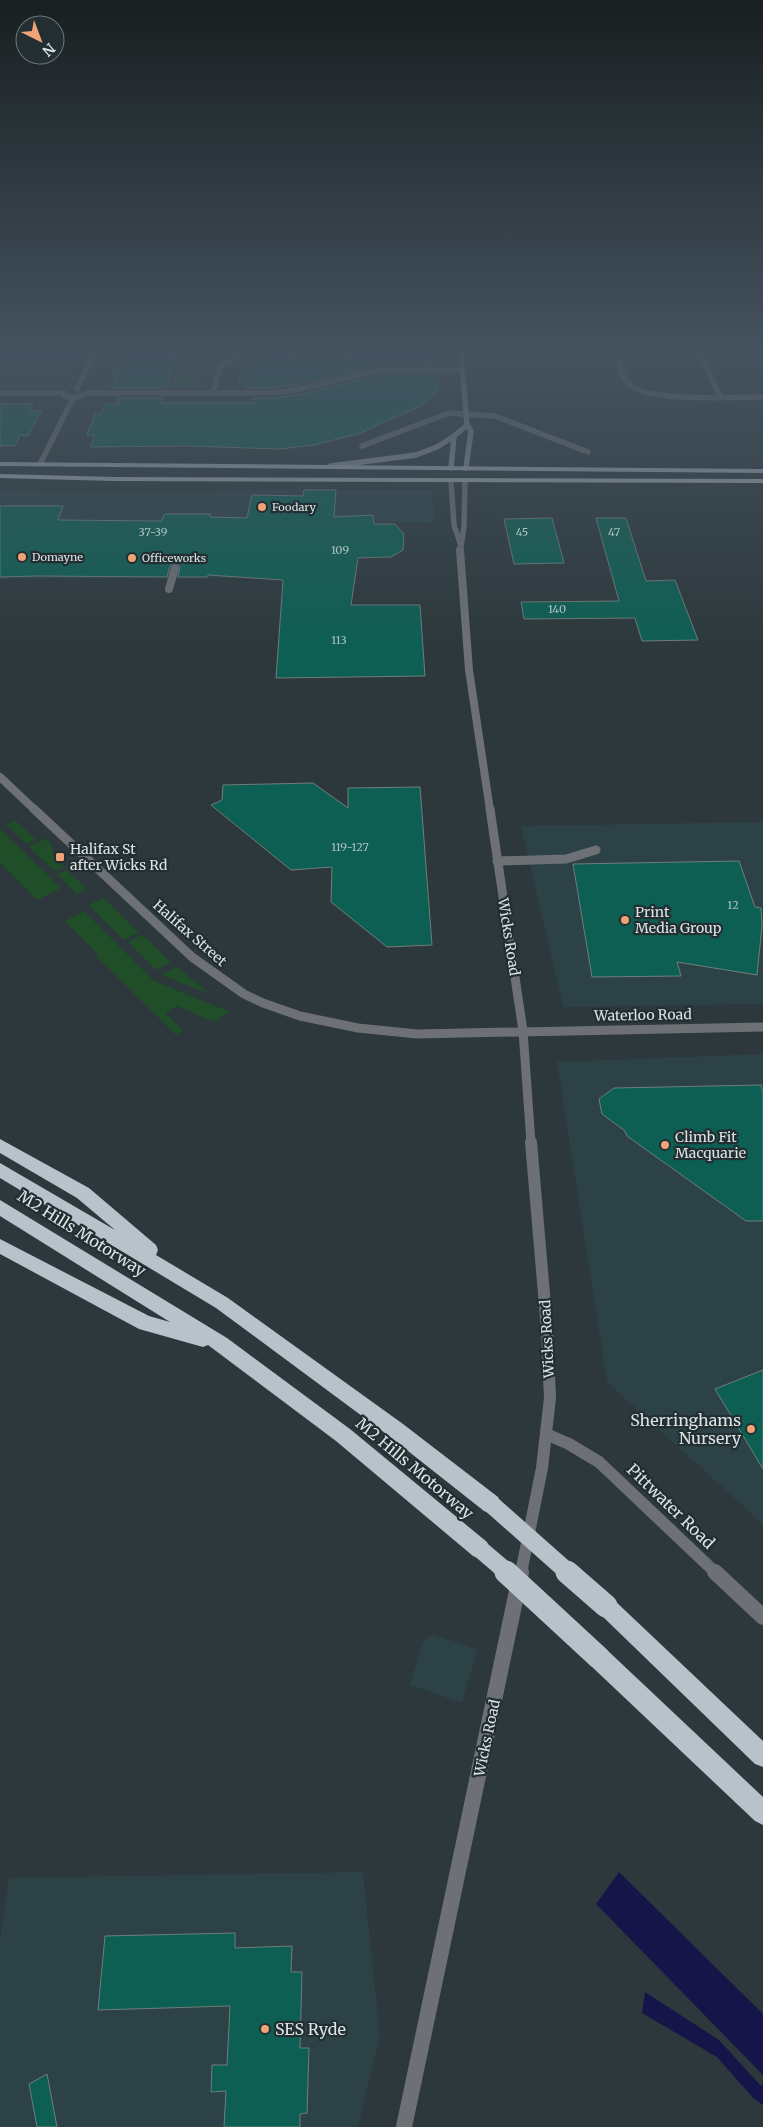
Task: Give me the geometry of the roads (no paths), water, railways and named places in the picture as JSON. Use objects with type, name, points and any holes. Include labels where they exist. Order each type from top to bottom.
[{"type":"highway","points":[[0,1145],[83,1193],[182,1277]]},
{"type":"highway","name":"M2 Hills Motorway","points":[[0,1170],[182,1277],[222,1303],[396,1430],[490,1504],[606,1606],[763,1756]]},
{"type":"highway","name":"M2 Hills Motorway","points":[[0,1207],[221,1344],[343,1435],[531,1593],[763,1813]]},
{"type":"highway","points":[[0,1246],[145,1323],[221,1344]]},
{"type":"main road","points":[[331,466],[416,455],[428,450]]},
{"type":"main road","name":"Wicks Road","points":[[450,480],[453,450]]},
{"type":"main road","name":"Wicks Road","points":[[465,480],[468,450]]},
{"type":"main road","points":[[0,464],[763,471]]},
{"type":"main road","points":[[0,476],[104,479],[763,481]]},
{"type":"street","points":[[40,464],[47,450]]},
{"type":"street","points":[[584,450],[588,452]]},
{"type":"street","name":"Wicks Road","points":[[450,480],[454,525],[460,542]]},
{"type":"street","name":"Wicks Road","points":[[404,2127],[507,1644],[542,1468],[550,1398],[547,1329],[524,1064],[523,1031],[471,687],[460,570],[460,542],[464,527],[465,480]]},
{"type":"street","points":[[169,589],[174,568]]},
{"type":"street","name":"Halifax Street","points":[[0,777],[192,957],[224,981],[262,1003],[292,1014],[372,1031],[416,1034],[523,1031]]},
{"type":"street","points":[[497,861],[566,859],[596,850]]},
{"type":"street","name":"Waterloo Road","points":[[523,1031],[763,1027]]},
{"type":"street","name":"Pittwater Road","points":[[546,1434],[569,1444],[599,1462],[763,1617]]},
{"type":"place","name":"Foodary","points":[[262,507]]},
{"type":"place","name":"Domayne","points":[[22,557]]},
{"type":"place","name":"Officeworks","points":[[132,558]]},
{"type":"place","name":"Halifax St after Wicks Rd","points":[[60,857]]},
{"type":"place","name":"Print Media Group","points":[[625,920]]},
{"type":"place","name":"Climb Fit Macquarie","points":[[665,1145]]},
{"type":"place","name":"Sherringhams Nursery","points":[[751,1429]]},
{"type":"place","name":"SES Ryde","points":[[265,2029]]}]
